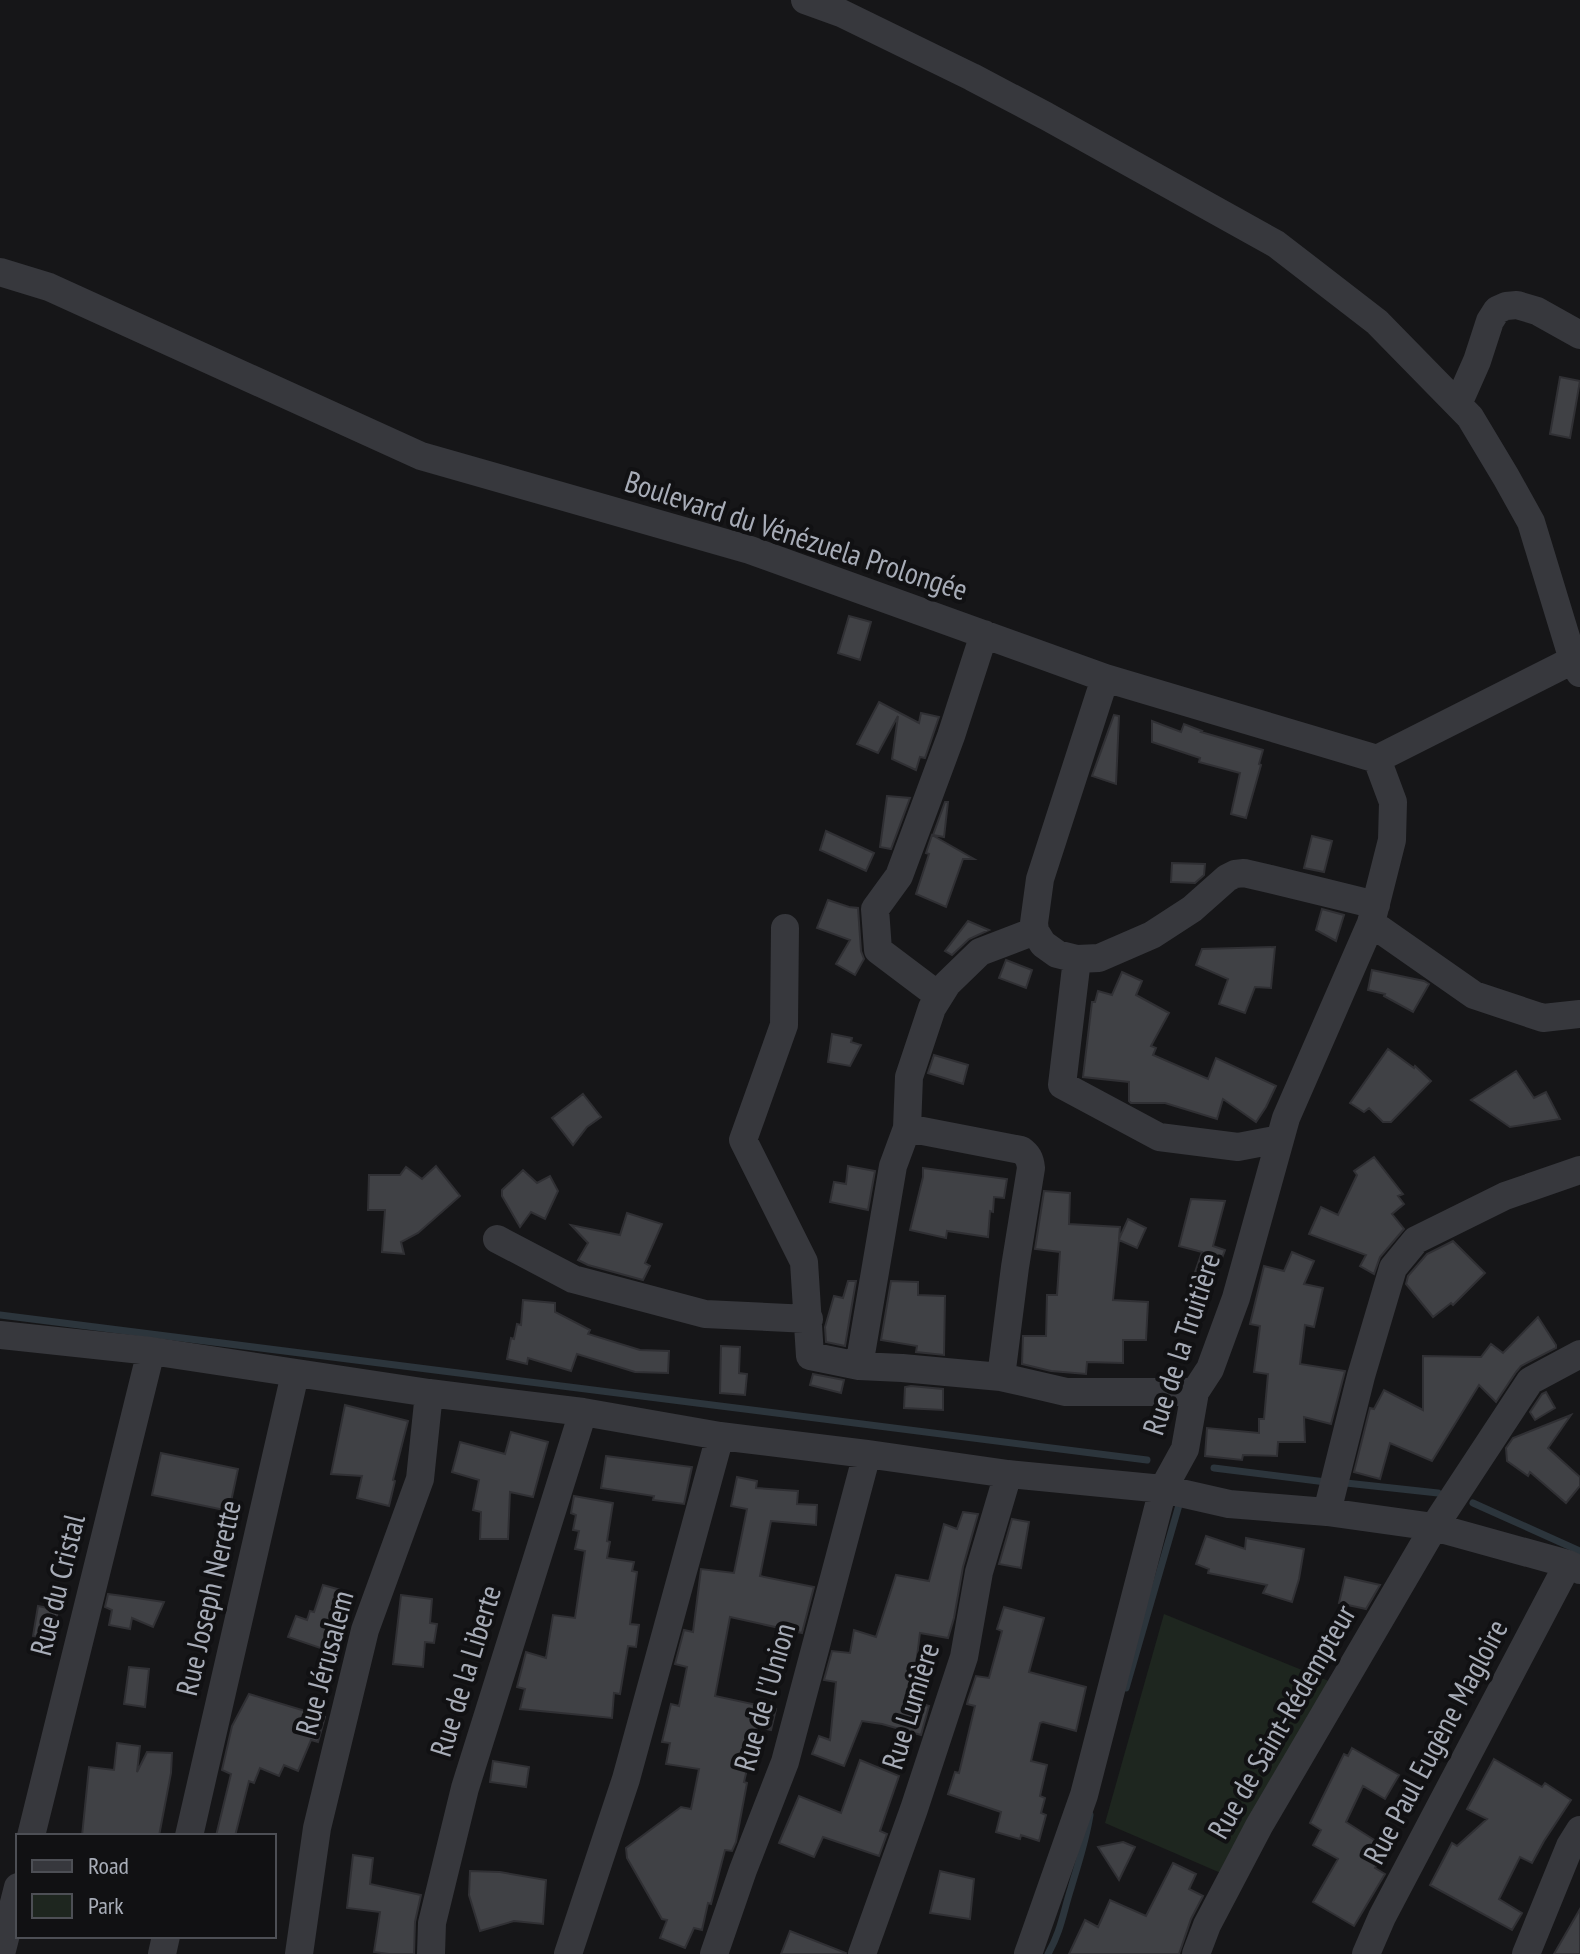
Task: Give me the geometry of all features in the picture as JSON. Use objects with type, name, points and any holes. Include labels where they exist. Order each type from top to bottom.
[{"type":"street","points":[[805,0],[841,13],[972,77],[1276,244],[1377,322],[1470,417],[1531,522],[1577,667],[1377,759]]},
{"type":"street","name":"Boulevard du Vénézuela Prolongée","points":[[0,272],[49,287],[421,456],[750,550],[1105,678],[1377,759]]},
{"type":"street","points":[[1458,404],[1497,310],[1517,305],[1537,311],[1580,335]]},
{"type":"street","points":[[939,996],[878,950],[875,909],[899,876],[951,736],[984,634]]},
{"type":"street","points":[[1105,678],[1040,879],[1035,931],[1043,944],[1057,954],[1077,959],[1099,958],[1152,935],[1192,909],[1227,878],[1244,873],[1374,914],[1474,995],[1543,1018],[1580,1014]]},
{"type":"street","name":"Rue de la Truitière","points":[[1028,1954],[1084,1795],[1163,1489],[1185,1449],[1195,1392],[1210,1369],[1236,1298],[1286,1118],[1374,914],[1392,840],[1393,802],[1377,759]]},
{"type":"street","points":[[785,928],[784,1025],[743,1140],[804,1262],[810,1356],[859,1366],[1001,1377],[1066,1392],[1195,1392]]},
{"type":"street","points":[[859,1366],[893,1166],[907,1128],[909,1077],[932,1008],[947,984],[980,952],[1035,931]]},
{"type":"street","points":[[1077,959],[1062,1085],[1159,1137],[1238,1147],[1280,1139]]},
{"type":"street","points":[[907,1128],[1021,1150],[1031,1161],[1001,1377]]},
{"type":"street","points":[[1327,1512],[1361,1376],[1393,1268],[1416,1240],[1505,1196],[1580,1170]]},
{"type":"street","points":[[497,1239],[573,1279],[705,1314],[809,1319]]},
{"type":"street","points":[[0,1335],[151,1351],[429,1393],[583,1412],[720,1436],[1008,1474],[1163,1489],[1229,1504],[1327,1512],[1434,1527],[1574,1567]]},
{"type":"street","name":"Rue du Cristal","points":[[31,1834],[151,1351]]},
{"type":"street","name":"Rue de Saint-Rédempteur","points":[[1196,1954],[1207,1925],[1259,1826],[1434,1527],[1530,1381],[1580,1354]]},
{"type":"street","name":"Rue Joseph Nerette","points":[[189,1834],[295,1374]]},
{"type":"street","name":"Rue Jérusalem","points":[[299,1954],[317,1828],[365,1630],[420,1479],[429,1393]]},
{"type":"street","name":"Rue de la Liberte","points":[[431,1954],[432,1923],[465,1788],[583,1412]]},
{"type":"street","points":[[568,1954],[626,1779],[720,1436]]},
{"type":"street","name":"Rue de l'Union","points":[[714,1954],[785,1762],[867,1454]]},
{"type":"street","name":"Rue Lumière","points":[[862,1954],[964,1657],[979,1572],[1008,1474]]},
{"type":"street","name":"Rue Paul Eugène Magloire","points":[[1366,1954],[1382,1917],[1574,1567]]},
{"type":"street","points":[[1526,1954],[1570,1846],[1580,1830]]},
{"type":"street","points":[[1,1954],[16,1895]]},
{"type":"green space","points":[[1164,1614],[1341,1686],[1230,1877],[1105,1823]]},
{"type":"building","points":[[1560,377],[1580,381],[1570,438],[1550,434]]},
{"type":"building","points":[[849,616],[871,622],[860,660],[838,653]]},
{"type":"building","points":[[879,702],[919,723],[921,713],[939,717],[925,758],[920,757],[916,770],[892,759],[898,716],[878,753],[857,744]]},
{"type":"building","points":[[1114,715],[1119,716],[1116,784],[1092,776]]},
{"type":"building","points":[[1152,721],[1181,732],[1184,724],[1263,750],[1246,818],[1231,814],[1240,773],[1199,762],[1200,758],[1152,742]]},
{"type":"building","points":[[887,796],[910,798],[891,849],[880,847]]},
{"type":"building","points":[[945,802],[948,802],[944,837],[933,835]]},
{"type":"building","points":[[826,831],[874,853],[866,871],[820,850]]},
{"type":"building","points":[[932,835],[974,859],[963,859],[946,907],[916,894]]},
{"type":"building","points":[[1312,836],[1332,841],[1324,872],[1304,868]]},
{"type":"building","points":[[1172,863],[1205,864],[1204,875],[1195,883],[1171,882]]},
{"type":"building","points":[[828,900],[858,908],[864,959],[855,975],[836,964],[850,940],[817,928]]},
{"type":"building","points":[[1322,909],[1344,915],[1336,941],[1316,930]]},
{"type":"building","points":[[968,921],[989,930],[969,939],[952,955],[945,951]]},
{"type":"building","points":[[1275,947],[1271,988],[1255,987],[1245,1013],[1219,1004],[1228,979],[1196,965],[1202,949]]},
{"type":"building","points":[[1006,960],[1032,970],[1026,988],[999,978]]},
{"type":"building","points":[[1372,970],[1429,984],[1413,1012],[1385,994],[1368,990]]},
{"type":"building","points":[[1122,972],[1142,981],[1136,995],[1169,1013],[1151,1046],[1156,1048],[1153,1055],[1208,1079],[1216,1058],[1276,1086],[1256,1122],[1223,1099],[1217,1119],[1165,1103],[1131,1103],[1129,1082],[1083,1077],[1092,1002],[1095,1002],[1098,991],[1112,995]]},
{"type":"building","points":[[832,1034],[852,1038],[851,1042],[861,1045],[850,1066],[828,1062]]},
{"type":"building","points":[[1388,1049],[1415,1066],[1431,1081],[1391,1122],[1383,1122],[1369,1108],[1364,1112],[1350,1103]]},
{"type":"building","points":[[934,1055],[968,1065],[963,1084],[928,1073]]},
{"type":"building","points":[[1516,1071],[1534,1098],[1546,1092],[1560,1119],[1510,1127],[1471,1100]]},
{"type":"building","points":[[583,1094],[601,1117],[587,1127],[573,1145],[552,1118]]},
{"type":"building","points":[[1374,1157],[1403,1194],[1398,1196],[1404,1204],[1392,1214],[1404,1229],[1380,1257],[1374,1274],[1360,1266],[1366,1255],[1309,1234],[1321,1207],[1338,1215],[1357,1175],[1354,1171]]},
{"type":"building","points":[[436,1166],[460,1196],[418,1233],[401,1242],[404,1254],[382,1252],[385,1210],[368,1210],[369,1175],[400,1175],[406,1167],[422,1179]]},
{"type":"building","points":[[848,1166],[875,1171],[868,1210],[830,1202],[834,1182],[846,1184]]},
{"type":"building","points":[[923,1168],[1007,1179],[1004,1198],[994,1197],[988,1237],[947,1231],[946,1238],[910,1230]]},
{"type":"building","points":[[523,1170],[537,1183],[550,1176],[558,1191],[545,1219],[531,1212],[520,1227],[502,1196],[502,1190]]},
{"type":"building","points":[[1044,1191],[1070,1193],[1069,1224],[1120,1227],[1119,1239],[1128,1219],[1146,1228],[1137,1248],[1119,1240],[1113,1300],[1148,1302],[1146,1340],[1123,1340],[1123,1363],[1087,1362],[1086,1374],[1051,1371],[1022,1364],[1023,1336],[1046,1336],[1047,1295],[1057,1295],[1060,1252],[1035,1249]]},
{"type":"building","points":[[1191,1199],[1225,1201],[1213,1246],[1225,1250],[1212,1284],[1193,1278],[1202,1252],[1179,1246]]},
{"type":"building","points":[[627,1213],[662,1224],[645,1263],[650,1266],[643,1280],[578,1260],[588,1243],[571,1225],[620,1235]]},
{"type":"building","points":[[1453,1241],[1485,1273],[1453,1305],[1451,1303],[1433,1317],[1406,1284],[1408,1276],[1427,1254]]},
{"type":"building","points":[[1292,1252],[1314,1261],[1304,1284],[1323,1288],[1314,1327],[1305,1325],[1300,1364],[1345,1371],[1331,1424],[1304,1417],[1305,1442],[1278,1442],[1277,1456],[1243,1455],[1242,1460],[1205,1456],[1207,1428],[1259,1433],[1259,1419],[1264,1419],[1268,1374],[1254,1372],[1260,1326],[1250,1324],[1264,1266],[1284,1271]]},
{"type":"building","points":[[848,1281],[856,1281],[845,1346],[826,1342],[825,1327],[834,1296],[843,1298]]},
{"type":"building","points":[[891,1281],[918,1282],[918,1295],[945,1296],[944,1355],[916,1352],[917,1346],[881,1340]]},
{"type":"building","points":[[523,1300],[555,1303],[555,1312],[590,1330],[588,1334],[640,1350],[669,1351],[668,1373],[635,1372],[577,1354],[571,1371],[528,1358],[527,1364],[507,1359],[511,1338],[514,1339],[517,1324],[521,1325]]},
{"type":"building","points":[[1538,1317],[1556,1348],[1521,1366],[1496,1402],[1479,1385],[1432,1461],[1390,1443],[1380,1479],[1354,1472],[1370,1408],[1374,1409],[1384,1390],[1423,1410],[1423,1356],[1481,1357],[1491,1344],[1503,1353]]},
{"type":"building","points":[[721,1346],[740,1347],[739,1373],[747,1374],[745,1395],[720,1393]]},
{"type":"building","points":[[813,1374],[844,1380],[841,1393],[810,1385]]},
{"type":"building","points":[[905,1387],[943,1389],[943,1410],[904,1408]]},
{"type":"building","points":[[1546,1392],[1555,1408],[1535,1420],[1530,1412]]},
{"type":"building","points":[[345,1405],[408,1421],[389,1506],[357,1498],[362,1476],[331,1474]]},
{"type":"building","points":[[1571,1415],[1548,1448],[1580,1477],[1580,1486],[1566,1503],[1530,1472],[1528,1476],[1507,1461],[1506,1448],[1513,1438]]},
{"type":"building","points":[[511,1432],[548,1442],[533,1497],[510,1492],[508,1539],[480,1539],[481,1512],[473,1510],[479,1480],[452,1472],[460,1442],[505,1454]]},
{"type":"building","points":[[161,1453],[238,1469],[229,1511],[152,1495]]},
{"type":"building","points":[[606,1456],[692,1467],[684,1504],[601,1488]]},
{"type":"building","points":[[737,1477],[757,1481],[756,1488],[798,1491],[797,1504],[817,1505],[816,1525],[771,1521],[760,1576],[814,1587],[802,1633],[730,1617],[715,1696],[776,1709],[771,1730],[757,1727],[744,1782],[747,1783],[736,1842],[732,1851],[725,1850],[702,1930],[694,1928],[685,1948],[660,1938],[667,1920],[662,1919],[627,1858],[626,1848],[681,1807],[691,1809],[699,1769],[666,1764],[670,1743],[662,1742],[671,1704],[679,1706],[687,1667],[675,1664],[684,1630],[693,1632],[701,1569],[734,1573],[747,1509],[731,1506]]},
{"type":"building","points":[[574,1496],[613,1503],[607,1558],[634,1562],[632,1571],[637,1572],[630,1624],[639,1625],[636,1647],[628,1646],[620,1694],[614,1693],[612,1718],[520,1709],[525,1689],[517,1687],[526,1652],[546,1658],[553,1615],[575,1618],[585,1551],[575,1549],[579,1531],[573,1530],[576,1515],[571,1513]]},
{"type":"building","points":[[963,1512],[978,1514],[948,1638],[920,1633],[915,1673],[928,1676],[922,1704],[929,1706],[921,1735],[862,1721],[844,1766],[812,1754],[819,1736],[830,1740],[836,1682],[824,1680],[832,1651],[850,1653],[854,1630],[876,1637],[896,1575],[929,1581],[944,1524],[957,1529]]},
{"type":"building","points":[[1012,1519],[1029,1522],[1021,1568],[999,1564]]},
{"type":"building","points":[[1206,1536],[1245,1549],[1246,1538],[1304,1549],[1292,1602],[1263,1593],[1267,1585],[1208,1573],[1209,1569],[1196,1564]]},
{"type":"building","points":[[1345,1577],[1380,1585],[1366,1609],[1339,1603]]},
{"type":"building","points":[[323,1585],[355,1594],[335,1653],[288,1637],[296,1616],[307,1620],[310,1611],[314,1612]]},
{"type":"building","points":[[108,1594],[164,1602],[153,1627],[132,1618],[130,1629],[109,1625],[112,1610],[105,1607]]},
{"type":"building","points":[[401,1595],[432,1599],[430,1623],[437,1624],[434,1643],[425,1642],[423,1667],[393,1664]]},
{"type":"building","points":[[38,1606],[58,1610],[53,1640],[33,1636]]},
{"type":"building","points":[[1004,1607],[1044,1618],[1029,1672],[1086,1687],[1076,1731],[1040,1723],[1031,1761],[1047,1765],[1040,1796],[1045,1798],[1041,1813],[1046,1815],[1039,1841],[996,1832],[1001,1812],[948,1794],[955,1772],[959,1773],[975,1706],[967,1704],[968,1700],[976,1676],[989,1678],[1002,1631],[997,1629]]},
{"type":"building","points":[[129,1667],[149,1669],[145,1707],[124,1704]]},
{"type":"building","points":[[249,1694],[325,1717],[318,1742],[311,1740],[298,1771],[284,1765],[279,1776],[260,1768],[254,1783],[249,1781],[236,1834],[216,1834],[231,1774],[222,1770],[232,1726]]},
{"type":"building","points":[[117,1743],[140,1746],[137,1772],[147,1752],[172,1753],[159,1834],[82,1834],[89,1767],[114,1770]]},
{"type":"building","points":[[1352,1748],[1399,1775],[1385,1799],[1363,1786],[1346,1822],[1387,1848],[1375,1868],[1385,1874],[1354,1926],[1313,1902],[1338,1859],[1313,1845],[1321,1830],[1310,1823],[1344,1754],[1348,1756]]},
{"type":"building","points":[[1494,1759],[1542,1787],[1545,1783],[1571,1800],[1532,1863],[1520,1857],[1499,1899],[1522,1913],[1512,1930],[1430,1885],[1452,1843],[1457,1846],[1487,1819],[1467,1809]]},
{"type":"building","points":[[860,1760],[899,1776],[880,1831],[887,1834],[879,1856],[823,1837],[814,1857],[779,1843],[799,1796],[841,1813]]},
{"type":"building","points":[[493,1761],[529,1767],[526,1787],[490,1782]]},
{"type":"building","points":[[1123,1842],[1135,1847],[1119,1880],[1098,1847]]},
{"type":"building","points":[[353,1855],[373,1858],[370,1884],[421,1895],[415,1922],[414,1954],[374,1952],[380,1912],[347,1908]]},
{"type":"building","points":[[1173,1863],[1196,1874],[1189,1889],[1203,1896],[1179,1954],[1069,1954],[1085,1920],[1098,1927],[1110,1900],[1146,1916]]},
{"type":"building","points":[[470,1871],[500,1872],[546,1880],[543,1924],[514,1921],[480,1931],[469,1895]]},
{"type":"building","points":[[940,1871],[974,1879],[970,1919],[930,1913]]},
{"type":"building","points":[[1580,1909],[1580,1954],[1554,1954]]},
{"type":"building","points":[[790,1931],[846,1953],[781,1954]]},
{"type":"waterway","points":[[0,1315],[1147,1460]]},
{"type":"waterway","points":[[1214,1468],[1326,1482]]},
{"type":"waterway","points":[[1346,1483],[1438,1493]]},
{"type":"waterway","points":[[1473,1503],[1580,1551]]},
{"type":"waterway","points":[[1126,1688],[1179,1505]]},
{"type":"waterway","points":[[1048,1954],[1061,1922],[1090,1815]]}]
